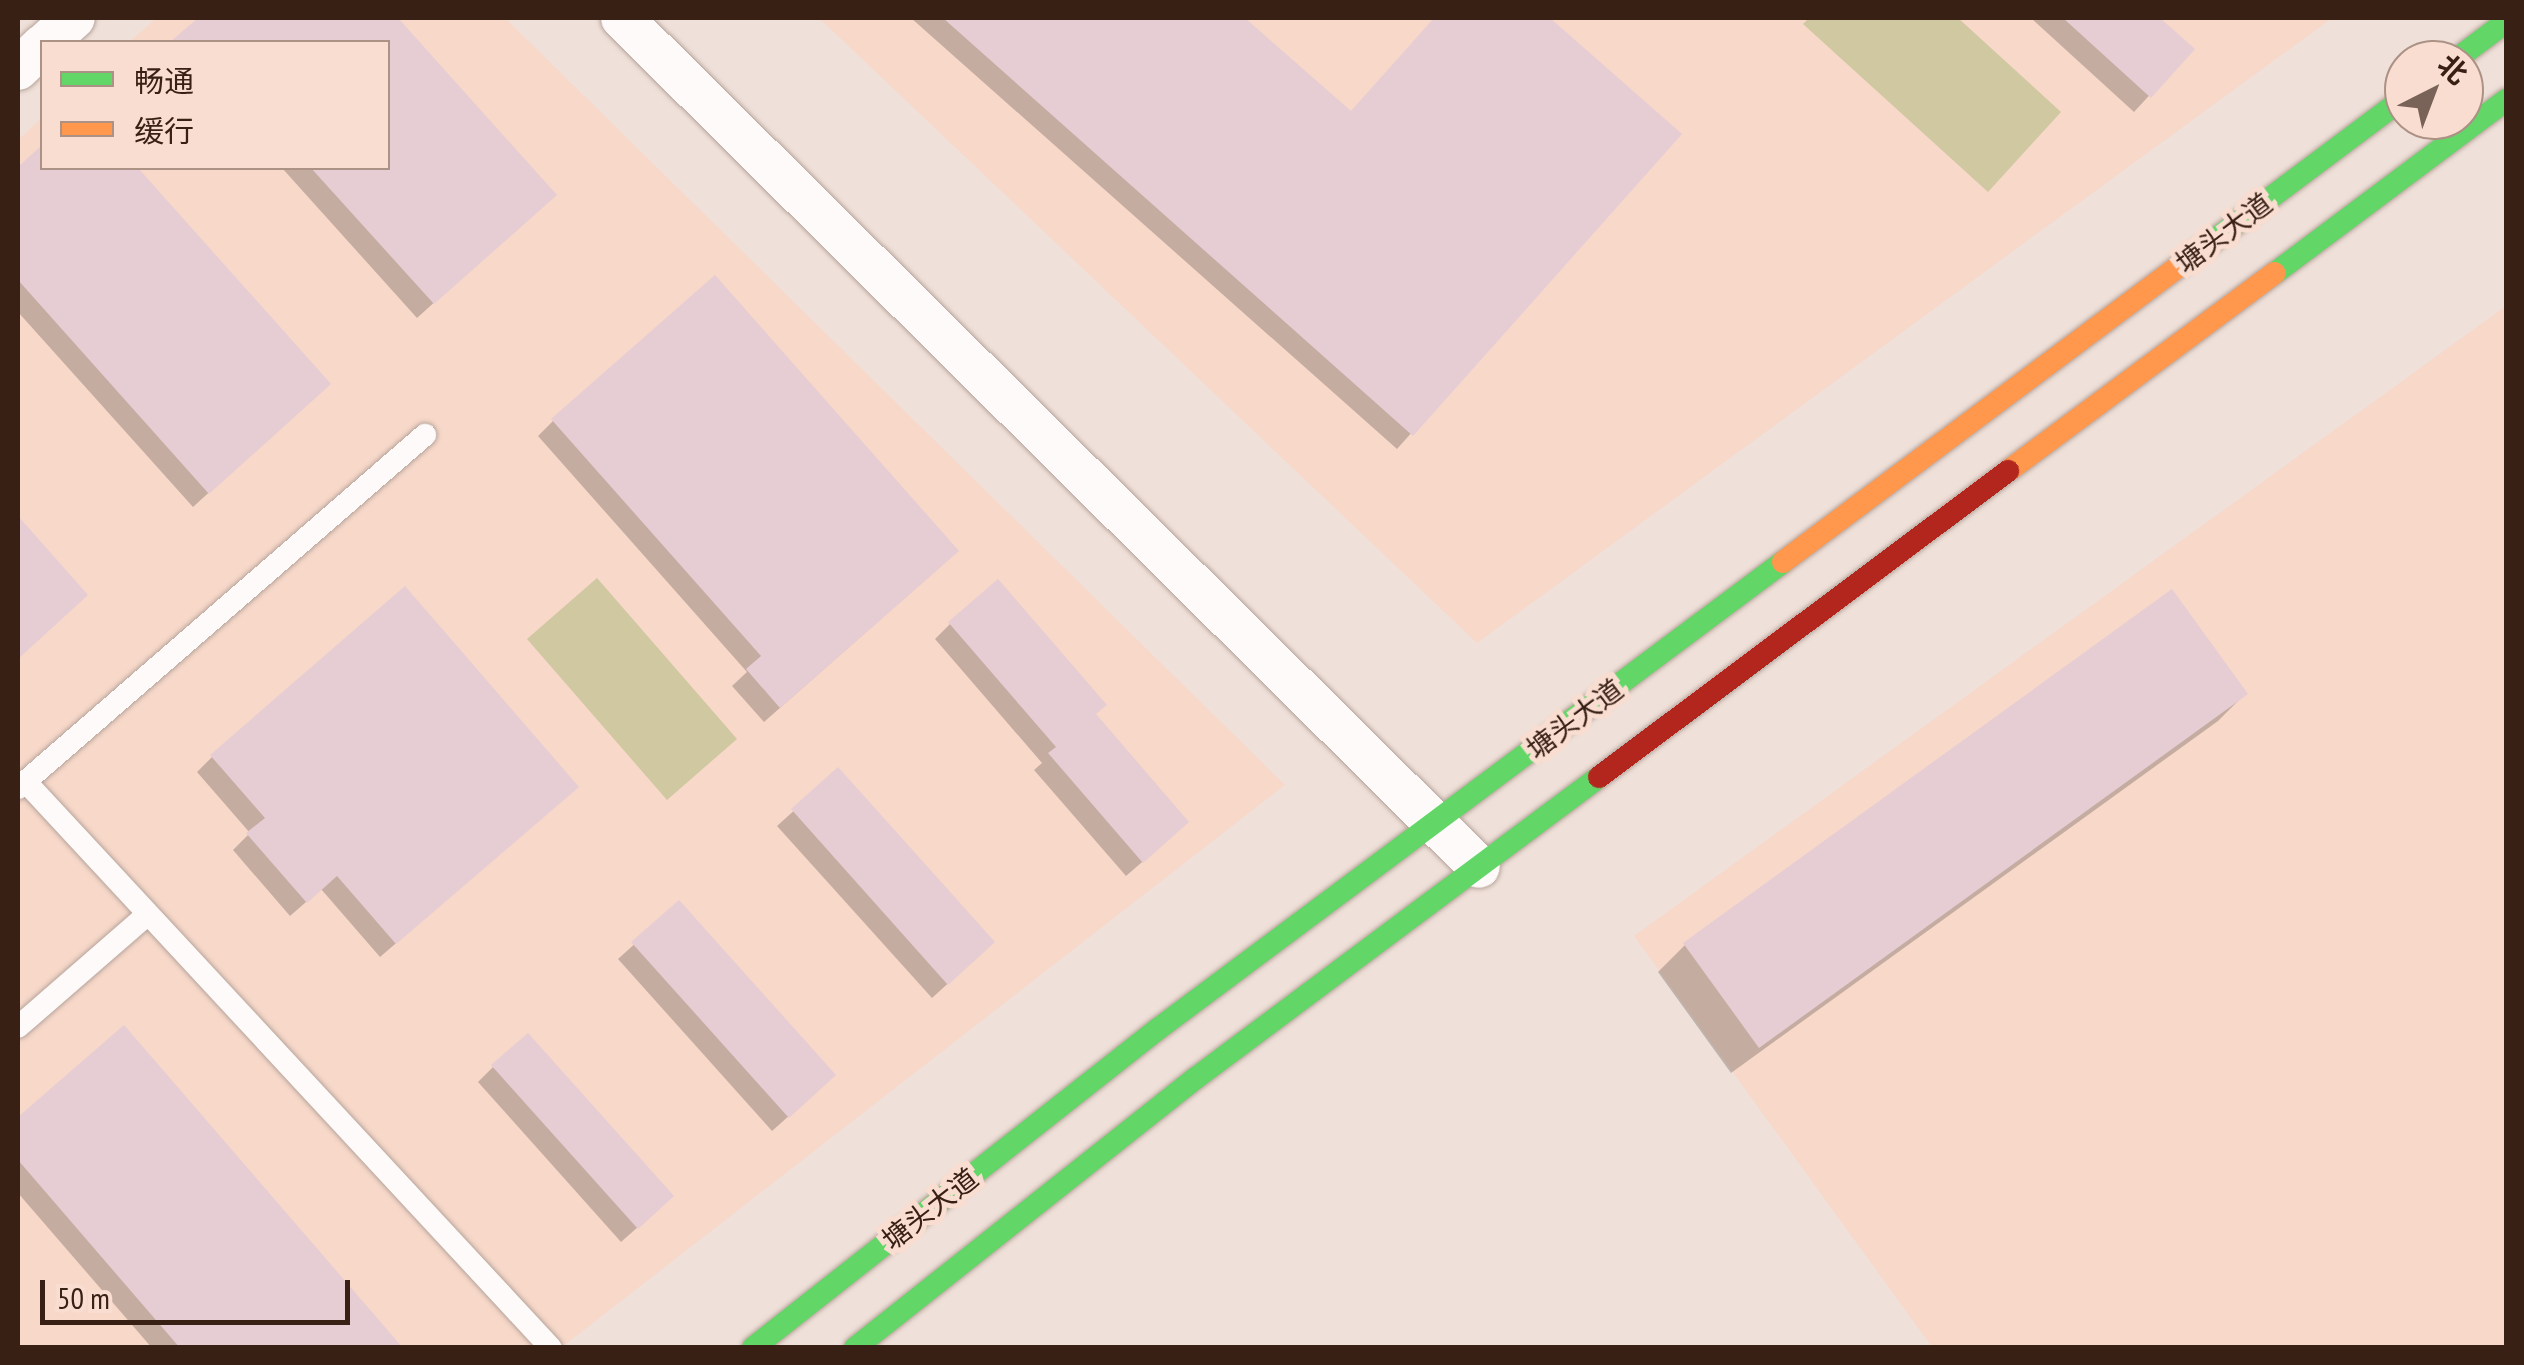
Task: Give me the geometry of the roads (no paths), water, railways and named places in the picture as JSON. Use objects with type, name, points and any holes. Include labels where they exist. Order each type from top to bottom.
[{"type":"main road","points":[[2482,40],[2506,22]]},
{"type":"main road","points":[[855,1348],[1196,1078],[2506,100]]},
{"type":"main road","name":"塘头大道","points":[[753,1348],[1158,1029],[2384,113]]},
{"type":"street","points":[[49,40],[74,18]]},
{"type":"street","points":[[622,18],[1432,825],[1479,867]]},
{"type":"street","points":[[18,69],[40,49]]},
{"type":"lane","points":[[425,435],[21,785],[148,914],[551,1348]]},
{"type":"lane","points":[[18,1027],[148,914]]}]
